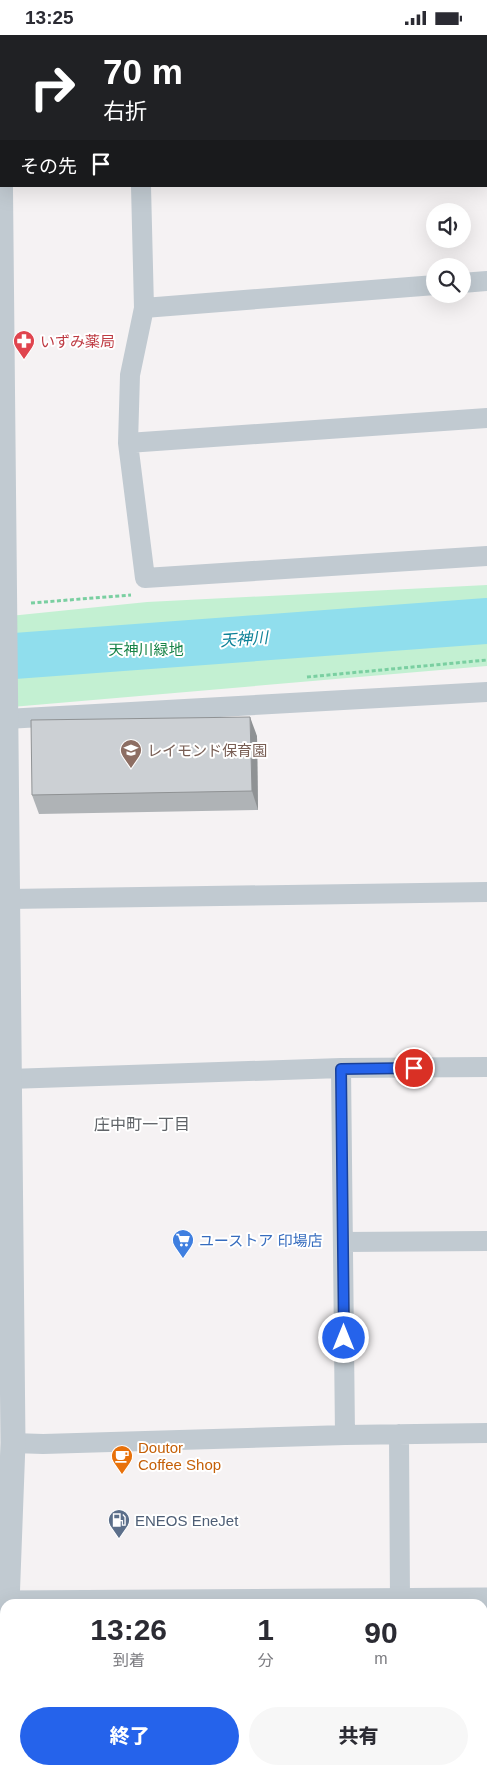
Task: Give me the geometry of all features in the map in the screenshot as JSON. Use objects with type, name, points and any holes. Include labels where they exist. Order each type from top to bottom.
[{"type":"street","points":[[1,187],[13,1443],[5,1599]]},
{"type":"street","points":[[140,187],[144,308],[130,375],[128,443],[145,578],[487,557]]},
{"type":"street","points":[[471,282],[487,281]]},
{"type":"street","points":[[144,308],[426,286]]},
{"type":"street","points":[[128,443],[487,418]]},
{"type":"street","points":[[6,708],[487,692]]},
{"type":"street","points":[[8,899],[487,892]]},
{"type":"street","points":[[9,1079],[341,1069],[487,1067]]},
{"type":"street","points":[[341,1069],[344,1242],[344,1435]]},
{"type":"street","points":[[344,1242],[487,1241]]},
{"type":"street","points":[[13,1443],[44,1444],[344,1435],[487,1433]]},
{"type":"street","points":[[399,1434],[400,1599]]},
{"type":"green space","name":"天神川緑地","points":[[487,585],[487,666],[0,708],[0,617],[147,602]]},
{"type":"building","points":[[250,717],[252,791],[32,795],[31,720]]},
{"type":"waterway","name":"天神川","points":[[0,657],[487,621]]},
{"type":"place","name":"いずみ薬局","points":[[24,360]]},
{"type":"place","name":"レイモンド保育園","points":[[131,769]]},
{"type":"place","name":"ユーストア 印場店","points":[[183,1259]]},
{"type":"place","name":"Doutor Coffee Shop","points":[[122,1475]]},
{"type":"place","name":"ENEOS EneJet","points":[[119,1539]]},
{"type":"district","name":"庄中町一丁目","points":[[142,1124]]},
{"type":"route","points":[[344,1338],[341,1069],[414,1068]]}]
